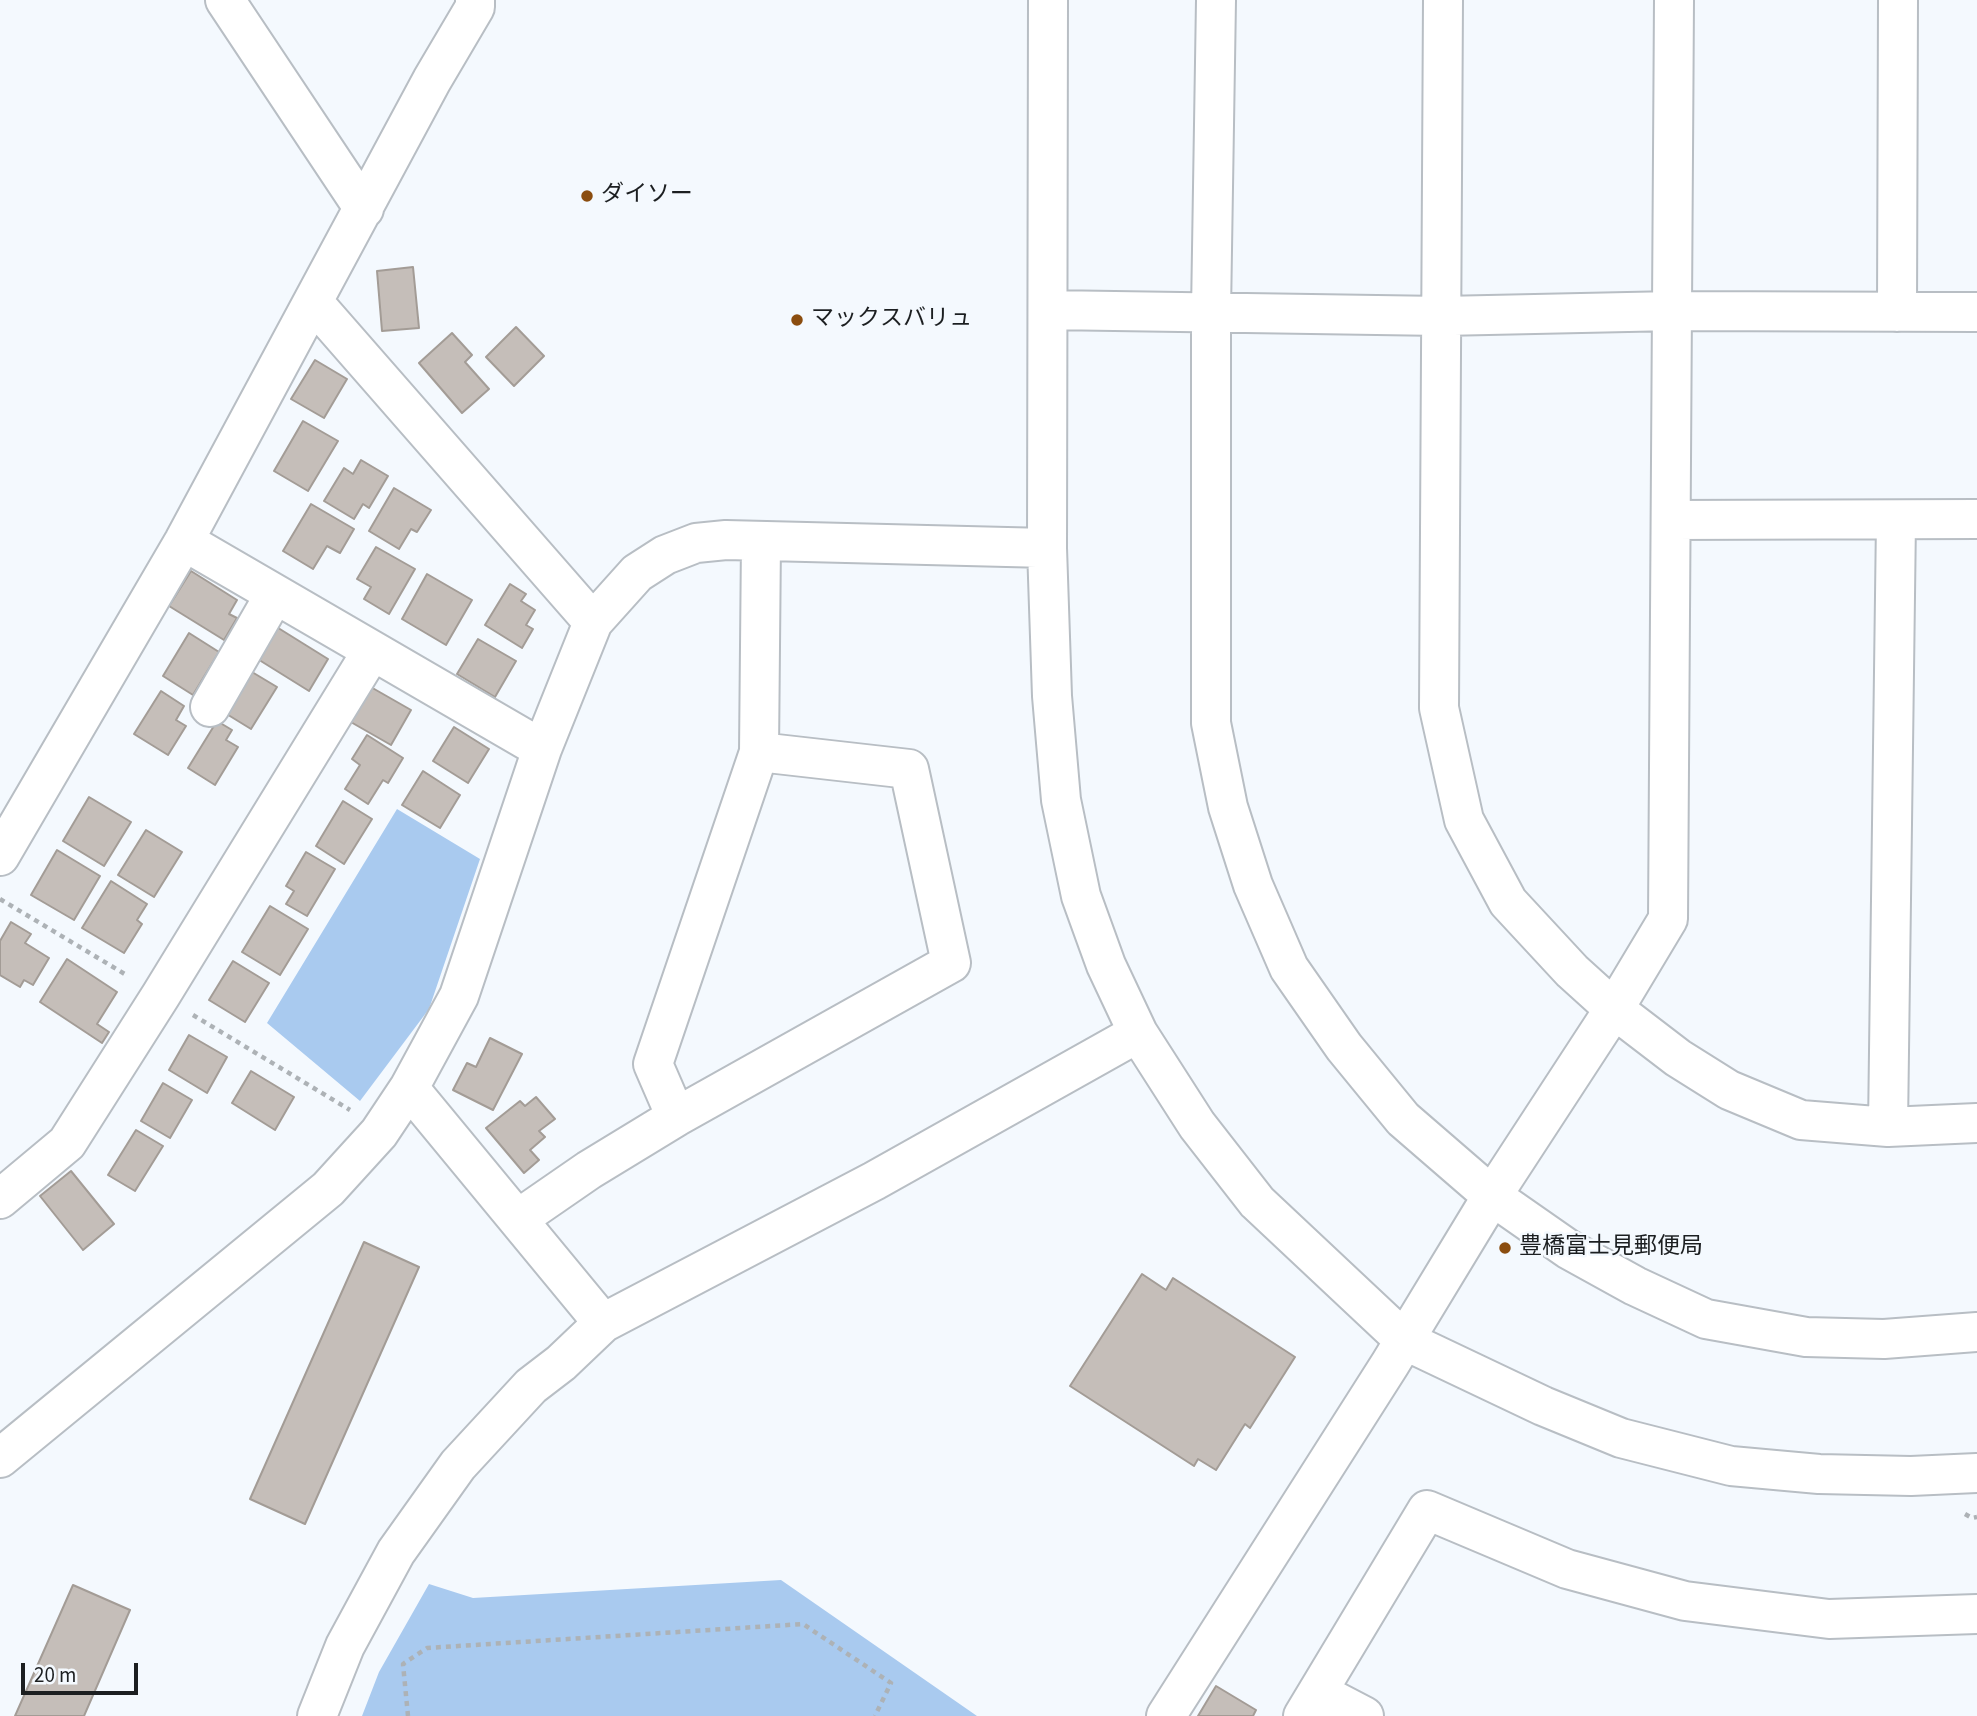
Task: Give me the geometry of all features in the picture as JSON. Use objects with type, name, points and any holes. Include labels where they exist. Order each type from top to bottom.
[{"type":"street","points":[[225,0],[364,209]]},
{"type":"street","points":[[0,856],[184,541],[432,80],[475,7],[475,0]]},
{"type":"street","points":[[1048,0],[1047,548],[1052,696],[1061,800],[1081,896],[1106,965],[1138,1033],[1198,1125],[1257,1202],[1404,1340],[1544,1406],[1621,1438],[1731,1466],[1819,1474],[1911,1476],[1977,1473]]},
{"type":"street","points":[[1216,0],[1211,723],[1228,807],[1253,885],[1289,968],[1344,1047],[1403,1119],[1492,1196],[1568,1249],[1635,1286],[1706,1319],[1806,1337],[1884,1339],[1977,1332]]},
{"type":"street","points":[[1443,0],[1439,708],[1464,820],[1508,902],[1572,971],[1614,1009],[1678,1058],[1729,1090],[1801,1120],[1888,1127],[1977,1123]]},
{"type":"street","points":[[1166,1716],[1492,1196],[1614,1009],[1668,919],[1674,0]]},
{"type":"street","points":[[1897,312],[1898,0]]},
{"type":"street","points":[[314,303],[593,622]]},
{"type":"street","points":[[1049,310],[1442,316],[1674,311],[1977,312]]},
{"type":"street","points":[[1672,520],[1977,519]]},
{"type":"street","points":[[1888,1127],[1896,520]]},
{"type":"street","points":[[0,1458],[328,1189],[379,1133],[409,1088],[459,996],[542,750],[593,622],[637,573],[665,555],[696,544],[726,540],[1047,548]]},
{"type":"street","points":[[184,541],[542,750]]},
{"type":"street","points":[[676,1116],[653,1063],[759,752],[761,541]]},
{"type":"street","points":[[210,707],[275,594]]},
{"type":"street","points":[[0,1199],[67,1143],[372,650]]},
{"type":"street","points":[[518,1219],[589,1170],[676,1116],[951,963],[909,769],[759,752]]},
{"type":"street","points":[[317,1716],[345,1646],[396,1552],[458,1465],[531,1386],[561,1363],[603,1324],[874,1181],[1138,1033]]},
{"type":"street","points":[[409,1088],[603,1324]]},
{"type":"street","points":[[1364,1716],[1311,1704],[1427,1510],[1567,1569],[1685,1601],[1829,1619],[1977,1614]]},
{"type":"path","points":[[1961,1511],[1972,1518],[1977,1517]]},
{"type":"path","points":[[408,1716],[403,1664],[427,1648],[803,1624],[891,1683],[875,1716]]},
{"type":"shaded area","points":[[397,809],[480,859],[429,1009],[360,1101],[267,1023]]},
{"type":"shaded area","points":[[781,1580],[977,1716],[362,1716],[379,1672],[429,1584],[473,1598]]},
{"type":"building","points":[[413,267],[419,328],[382,331],[377,271]]},
{"type":"building","points":[[516,327],[544,356],[514,386],[486,357]]},
{"type":"building","points":[[452,333],[472,355],[465,362],[489,389],[462,413],[419,363]]},
{"type":"building","points":[[315,360],[347,379],[324,418],[291,399]]},
{"type":"building","points":[[303,421],[338,441],[308,491],[274,471]]},
{"type":"building","points":[[361,460],[388,476],[369,508],[363,504],[354,519],[324,501],[344,468],[353,474]]},
{"type":"building","points":[[394,488],[431,510],[417,532],[411,529],[399,549],[369,531]]},
{"type":"building","points":[[311,504],[354,529],[340,553],[327,546],[313,569],[283,551]]},
{"type":"building","points":[[376,547],[415,569],[389,614],[364,599],[371,587],[357,579]]},
{"type":"building","points":[[191,571],[237,600],[229,614],[237,618],[224,640],[169,606]]},
{"type":"building","points":[[427,574],[472,600],[446,645],[402,619]]},
{"type":"building","points":[[510,584],[526,594],[521,601],[535,610],[526,625],[533,629],[522,648],[485,625]]},
{"type":"building","points":[[275,626],[328,659],[309,691],[256,658]]},
{"type":"building","points":[[189,633],[219,652],[193,695],[163,676]]},
{"type":"building","points":[[478,639],[516,661],[495,697],[457,674]]},
{"type":"building","points":[[247,669],[277,687],[251,729],[225,713]]},
{"type":"building","points":[[369,686],[411,710],[391,745],[349,721]]},
{"type":"building","points":[[161,691],[184,706],[176,720],[186,726],[168,755],[134,734]]},
{"type":"building","points":[[217,721],[232,730],[226,740],[238,747],[215,785],[188,768]]},
{"type":"building","points":[[454,727],[489,749],[468,783],[433,761]]},
{"type":"building","points":[[367,735],[403,758],[388,783],[383,780],[368,804],[345,789],[360,765],[352,759]]},
{"type":"building","points":[[423,771],[460,795],[440,828],[402,805]]},
{"type":"building","points":[[89,797],[131,822],[104,866],[63,841]]},
{"type":"building","points":[[343,801],[372,819],[344,864],[316,846]]},
{"type":"building","points":[[146,830],[182,852],[154,897],[118,875]]},
{"type":"building","points":[[57,850],[100,876],[74,920],[31,895]]},
{"type":"building","points":[[306,852],[335,869],[307,916],[286,904],[294,891],[286,886]]},
{"type":"building","points":[[111,881],[147,904],[137,920],[142,924],[124,953],[82,928]]},
{"type":"building","points":[[270,906],[308,929],[280,975],[242,952]]},
{"type":"building","points":[[11,922],[31,934],[25,943],[49,958],[33,985],[24,980],[20,987],[0,975],[0,941]]},
{"type":"building","points":[[67,959],[117,992],[97,1024],[109,1032],[102,1043],[40,1002]]},
{"type":"building","points":[[233,961],[269,983],[245,1022],[209,1000]]},
{"type":"building","points":[[189,1035],[227,1057],[207,1093],[169,1070]]},
{"type":"building","points":[[490,1038],[522,1054],[493,1110],[453,1090],[467,1063],[476,1067]]},
{"type":"building","points":[[251,1071],[294,1097],[275,1130],[232,1103]]},
{"type":"building","points":[[163,1083],[192,1100],[170,1138],[141,1121]]},
{"type":"building","points":[[536,1097],[555,1119],[539,1131],[545,1137],[530,1150],[539,1160],[524,1173],[486,1128],[520,1101],[525,1106]]},
{"type":"building","points":[[136,1130],[163,1146],[135,1191],[108,1175]]},
{"type":"building","points":[[71,1171],[114,1224],[83,1250],[40,1196]]},
{"type":"building","points":[[364,1242],[419,1267],[305,1524],[250,1499]]},
{"type":"building","points":[[1142,1274],[1166,1290],[1173,1278],[1295,1357],[1250,1428],[1245,1424],[1216,1470],[1198,1459],[1194,1466],[1070,1386]]},
{"type":"building","points":[[73,1585],[130,1610],[84,1716],[15,1716]]},
{"type":"building","points":[[1216,1686],[1256,1710],[1253,1716],[1198,1716]]},
{"type":"place","name":"ダイソー","points":[[587,196]]},
{"type":"place","name":"マックスバリュ","points":[[797,320]]},
{"type":"place","name":"豊橋富士見郵便局","points":[[1505,1248]]}]
